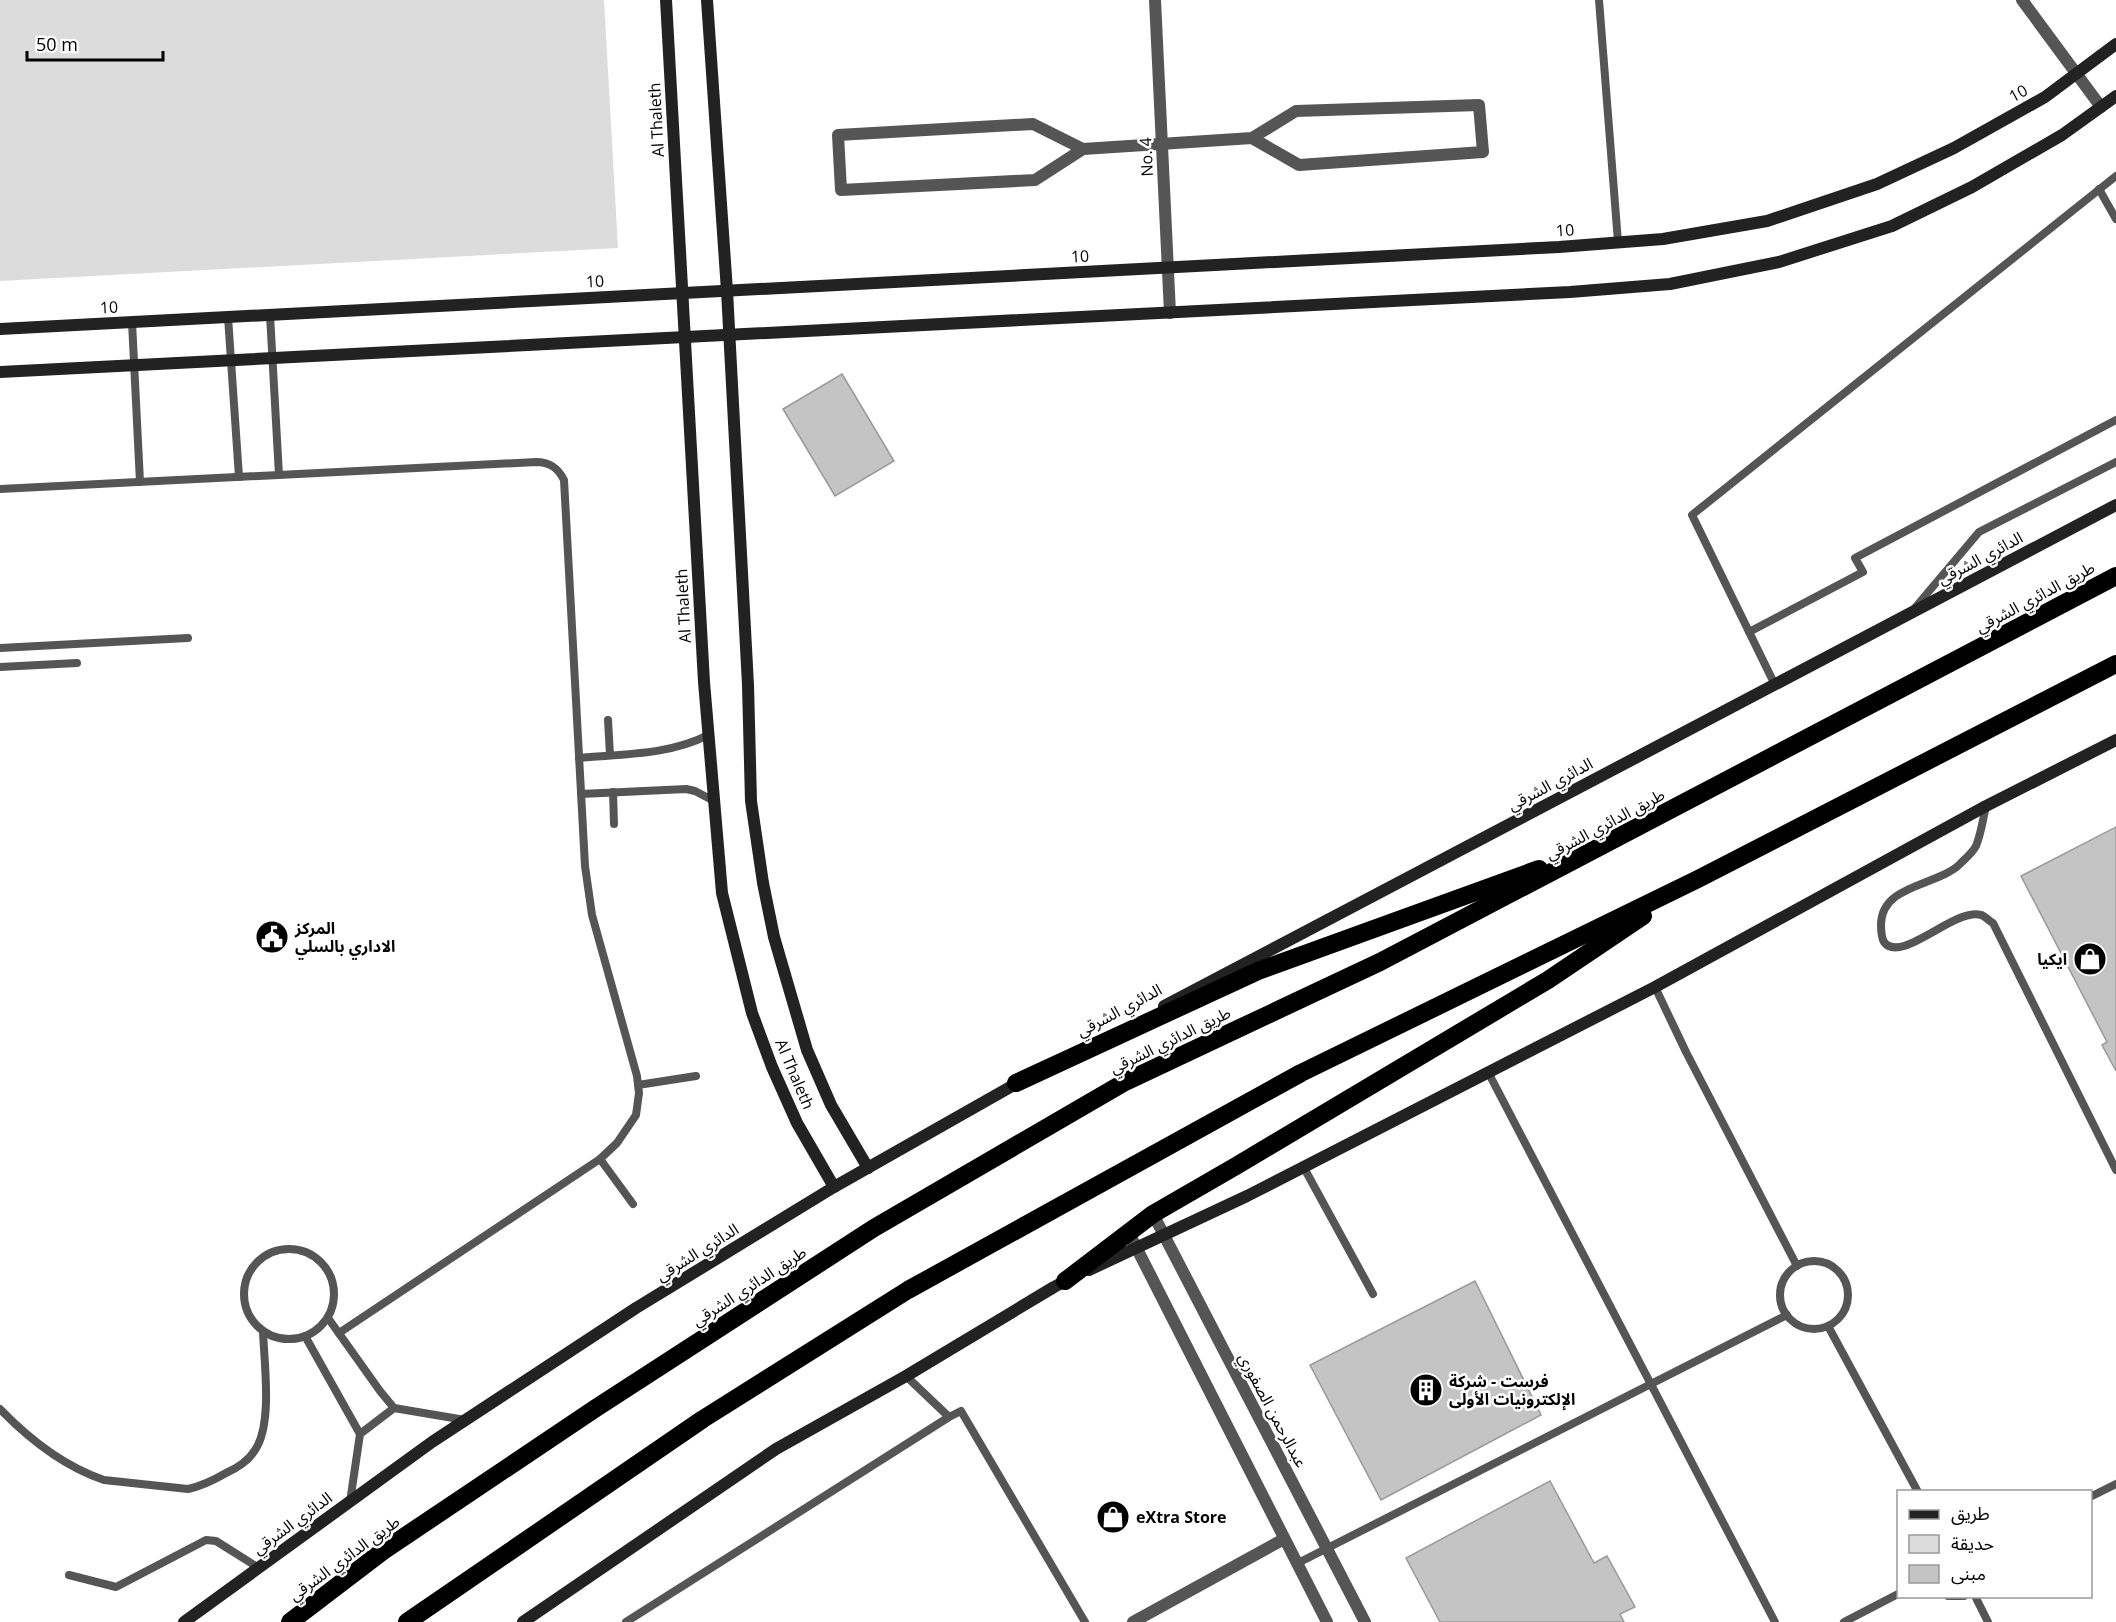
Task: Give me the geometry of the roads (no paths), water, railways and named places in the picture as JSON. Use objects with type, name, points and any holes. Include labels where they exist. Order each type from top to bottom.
[{"type":"highway","name":"طريق الدائري الشرقي","points":[[290,1622],[392,1545],[596,1408],[874,1228],[1125,1082],[1380,962],[1609,844],[2116,576]]},
{"type":"highway","points":[[407,1622],[703,1419],[908,1290],[1301,1072],[1698,879],[2116,664]]},
{"type":"highway","points":[[1016,1083],[1258,970],[1609,844]]},
{"type":"highway","points":[[1065,1281],[1132,1240],[1152,1214],[1548,980],[1698,879]]},
{"type":"street","name":"Al Thaleth","points":[[666,0],[708,735],[722,893],[752,1013],[772,1067],[797,1123],[834,1187]]},
{"type":"street","name":"Al Thaleth","points":[[707,0],[727,291],[748,685],[751,801],[763,883],[774,937],[807,1050],[831,1106],[868,1168]]},
{"type":"street","name":"No. 4","points":[[1155,0],[1170,313]]},
{"type":"street","points":[[2022,0],[2101,107]]},
{"type":"street","name":"10","points":[[0,329],[1168,268],[1663,239],[1767,221],[1877,184],[1954,148],[2045,97],[2116,44]]},
{"type":"street","points":[[0,372],[1570,292],[1670,284],[1779,262],[1902,222],[1972,188],[2062,135],[2116,96]]},
{"type":"street","points":[[1083,149],[1035,180],[841,190],[838,135],[1033,124],[1083,149],[1252,138],[1296,111],[1479,105],[1483,152],[1299,165],[1252,138]]},
{"type":"street","name":"الدائري الشرقي","points":[[184,1622],[466,1420],[636,1308],[834,1187],[1016,1083],[2116,505]]},
{"type":"street","points":[[1327,1622],[1132,1240],[1163,1235],[1247,1196],[1655,987],[1986,806],[2116,740]]},
{"type":"street","name":"عبدالرحمن الصفوري","points":[[1152,1214],[1365,1622]]},
{"type":"street","points":[[523,1622],[776,1449],[906,1376],[1065,1281]]},
{"type":"street","points":[[1133,1622],[1284,1539]]},
{"type":"lane","points":[[1599,0],[1618,242]]},
{"type":"lane","points":[[1775,684],[1692,515],[2116,176]]},
{"type":"lane","points":[[2099,189],[2116,219]]},
{"type":"lane","points":[[270,315],[279,475]]},
{"type":"lane","points":[[228,317],[239,477]]},
{"type":"lane","points":[[132,322],[140,482]]},
{"type":"lane","points":[[1749,632],[1863,572],[1855,558],[2116,420]]},
{"type":"lane","points":[[0,489],[536,462],[545,462],[554,466],[562,476],[565,485],[585,866],[592,915],[638,1085],[639,1106],[617,1143],[600,1159],[339,1333]]},
{"type":"lane","points":[[1911,613],[1979,532],[2116,462]]},
{"type":"lane","points":[[0,648],[188,638]]},
{"type":"lane","points":[[0,667],[77,663]]},
{"type":"lane","points":[[608,720],[610,755]]},
{"type":"lane","points":[[579,758],[670,748],[696,742],[708,735]]},
{"type":"lane","points":[[581,794],[686,789],[714,801]]},
{"type":"lane","points":[[613,792],[614,824]]},
{"type":"lane","points":[[1986,806],[1975,848],[1958,866],[1895,896],[1881,912],[1883,940],[1888,945],[1901,947],[1965,915],[1982,915],[1992,923],[2116,1170]]},
{"type":"lane","points":[[1655,987],[1797,1266]]},
{"type":"lane","points":[[1488,1072],[1775,1622]]},
{"type":"lane","points":[[638,1085],[696,1076]]},
{"type":"lane","points":[[600,1159],[633,1204]]},
{"type":"lane","points":[[1303,1166],[1373,1294]]},
{"type":"lane","points":[[295,1249],[309,1253],[322,1262],[330,1274],[334,1289],[334,1304],[328,1318],[318,1329],[291,1340],[263,1331],[253,1320],[246,1307],[244,1293],[247,1278],[254,1265],[266,1255],[280,1250],[295,1249]]},
{"type":"lane","points":[[1821,1261],[1837,1270],[1846,1284],[1847,1303],[1839,1318],[1824,1328],[1806,1329],[1791,1321],[1781,1307],[1780,1287],[1788,1272],[1797,1266],[1802,1262],[1821,1261]]},
{"type":"lane","points":[[1296,1564],[1787,1315]]},
{"type":"lane","points":[[328,1318],[394,1408],[466,1420]]},
{"type":"lane","points":[[1828,1326],[1917,1490]]},
{"type":"lane","points":[[0,1409],[42,1447],[67,1465],[91,1476],[104,1480],[188,1489],[200,1486],[232,1470],[247,1459],[263,1435],[266,1410],[263,1331]]},
{"type":"lane","points":[[305,1336],[360,1434],[350,1502]]},
{"type":"lane","points":[[906,1376],[949,1417]]},
{"type":"lane","points":[[360,1434],[394,1408]]},
{"type":"lane","points":[[626,1622],[961,1411],[1084,1622]]},
{"type":"lane","points":[[2092,1496],[2116,1484]]},
{"type":"lane","points":[[69,1575],[117,1587],[206,1540],[216,1541],[259,1568]]},
{"type":"lane","points":[[1844,1622],[1897,1595]]},
{"type":"lane","points":[[1976,1598],[1988,1622]]},
{"type":"place","name":"المركز الاداري بالسلي","points":[[272,937]]},
{"type":"place","name":"ايكيا","points":[[2090,959]]},
{"type":"place","name":"فرست - شركة الإلكترونيات الأولى","points":[[1426,1390]]},
{"type":"place","name":"eXtra Store","points":[[1113,1517]]}]
